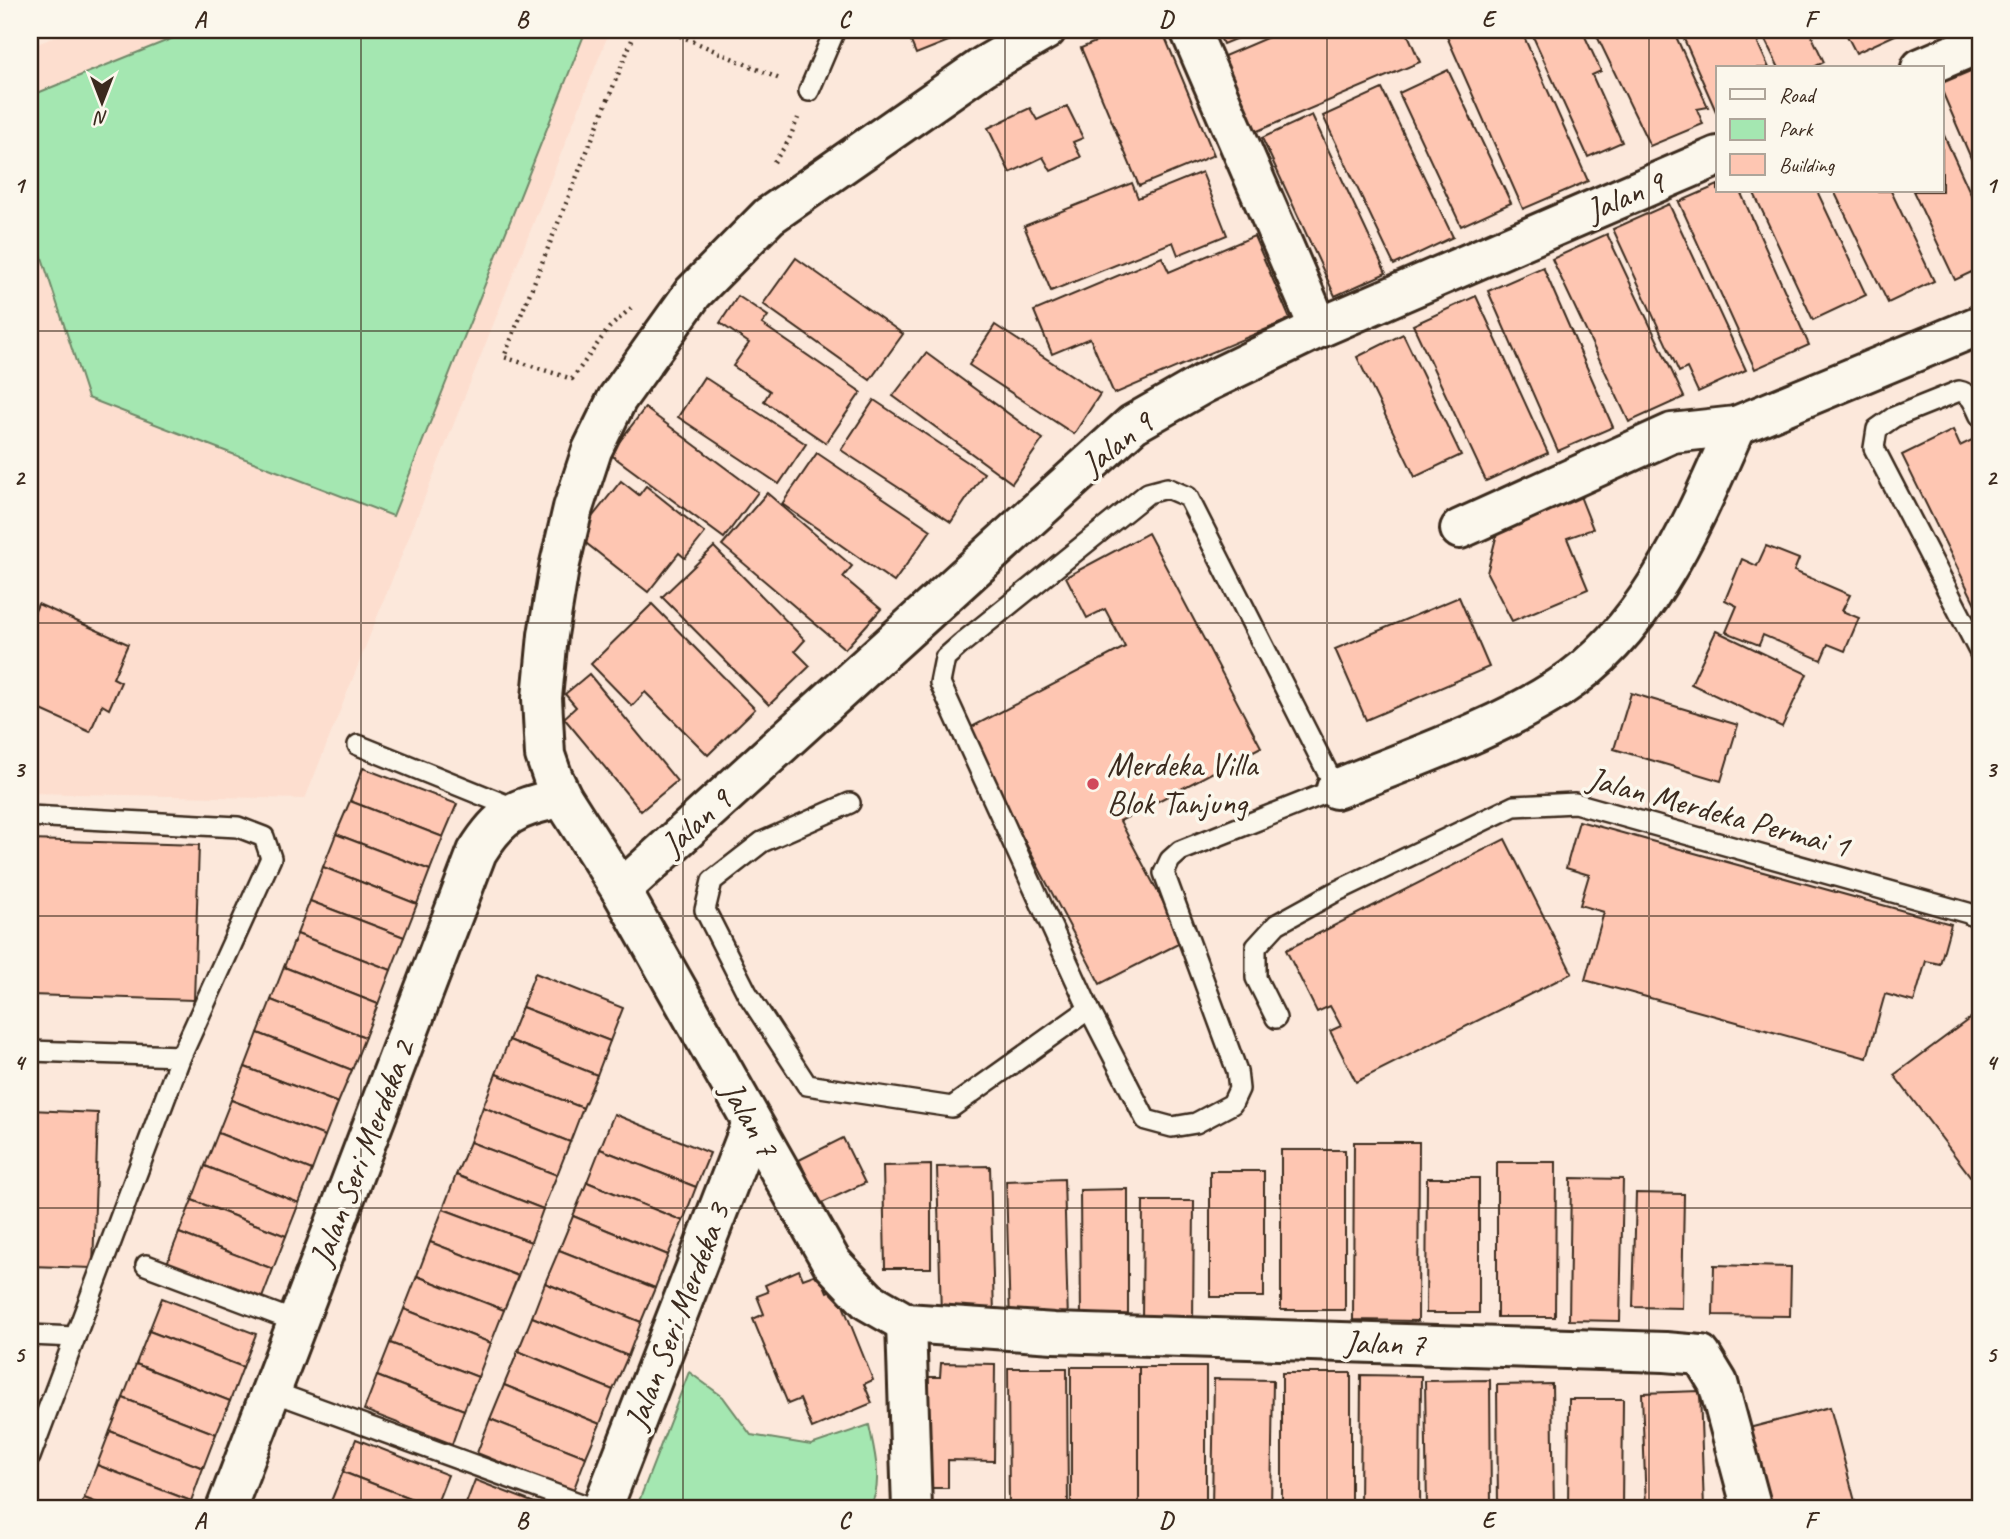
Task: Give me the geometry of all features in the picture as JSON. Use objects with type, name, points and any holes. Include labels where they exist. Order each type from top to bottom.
[{"type":"street","name":"Jalan 7","points":[[1046,30],[984,66],[769,216],[693,293],[617,399],[592,450],[573,508],[559,568],[548,635],[541,725],[545,755],[562,797],[621,890],[832,1263],[868,1301],[906,1323],[1054,1333],[1701,1355],[1718,1383],[1752,1509]]},
{"type":"street","points":[[1190,30],[1319,328]]},
{"type":"street","points":[[1926,66],[1980,43]]},
{"type":"street","name":"Jalan 9","points":[[621,890],[1133,424],[1203,384],[1319,328],[1716,157]]},
{"type":"street","points":[[1460,529],[1672,433],[1736,426],[1980,325]]},
{"type":"street","points":[[1336,789],[1504,719],[1561,687],[1604,651],[1646,600],[1686,537],[1736,426]]},
{"type":"street","name":"Jalan Seri Merdeka 2","points":[[226,1509],[477,852],[490,830],[516,809],[562,797]]},
{"type":"street","name":"Jalan Seri Merdeka 3","points":[[602,1509],[752,1124]]},
{"type":"street","points":[[906,1323],[912,1509]]},
{"type":"lane","points":[[809,92],[835,30]]},
{"type":"lane","points":[[1980,416],[1971,397],[1959,391],[1894,417],[1877,429],[1874,448],[1980,653]]},
{"type":"lane","points":[[1167,488],[1188,497],[1336,789],[1180,851],[1170,860],[1164,873],[1237,1071],[1239,1089],[1232,1104],[1196,1123],[1172,1127],[1146,1120],[1089,1009],[940,684],[945,658],[1148,493],[1167,488]]},
{"type":"lane","points":[[358,745],[516,809]]},
{"type":"lane","points":[[850,803],[762,842],[712,881],[705,910],[747,993],[807,1085],[952,1107],[1089,1009]]},
{"type":"lane","name":"Jalan Merdeka Permai 1","points":[[1276,1018],[1256,978],[1256,947],[1277,924],[1335,892],[1514,806],[1575,803],[1968,914],[1980,920]]},
{"type":"lane","points":[[30,816],[238,827],[264,838],[271,858],[181,1056],[30,1457]]},
{"type":"lane","points":[[30,1051],[181,1056]]},
{"type":"lane","points":[[146,1265],[297,1322]]},
{"type":"lane","points":[[30,1335],[75,1337]]},
{"type":"lane","points":[[271,1391],[595,1509]]},
{"type":"path","points":[[636,30],[504,357],[572,379],[609,328],[639,301]]},
{"type":"path","points":[[667,30],[809,92],[788,142],[767,172]]},
{"type":"shaded area","points":[[72,30],[610,30],[305,799],[30,793],[30,47]]},
{"type":"green space","points":[[193,30],[586,30],[393,516],[88,398],[30,221],[30,96]]},
{"type":"green space","points":[[689,1372],[723,1397],[751,1435],[811,1445],[869,1425],[877,1480],[873,1500],[868,1509],[636,1509]]},
{"type":"building","points":[[906,30],[976,30],[916,54]]},
{"type":"building","points":[[1124,30],[1162,30],[1214,155],[1139,186],[1081,48]]},
{"type":"building","points":[[1217,30],[1257,30],[1223,44]]},
{"type":"building","points":[[1285,30],[1406,30],[1420,62],[1241,138],[1208,63]]},
{"type":"building","points":[[1444,30],[1521,30],[1588,181],[1523,209]]},
{"type":"building","points":[[1530,30],[1582,30],[1601,71],[1592,75],[1622,142],[1588,157]]},
{"type":"building","points":[[1594,30],[1673,30],[1708,107],[1697,109],[1703,124],[1650,146]]},
{"type":"building","points":[[1680,30],[1752,30],[1768,66],[1716,66],[1716,111]]},
{"type":"building","points":[[1760,30],[1809,30],[1824,62],[1816,66],[1778,66]]},
{"type":"building","points":[[1844,30],[1906,30],[1856,53]]},
{"type":"building","points":[[1980,67],[1980,179],[1944,96],[1944,82]]},
{"type":"building","points":[[1448,70],[1511,203],[1461,226],[1399,93]]},
{"type":"building","points":[[1382,89],[1453,237],[1394,265],[1323,116]]},
{"type":"building","points":[[1067,106],[1083,138],[1073,142],[1081,157],[1051,171],[1043,157],[1010,173],[988,128],[1030,108],[1037,120]]},
{"type":"building","points":[[1312,115],[1386,273],[1335,296],[1262,138]]},
{"type":"building","points":[[1944,135],[1980,214],[1980,268],[1955,280],[1913,192],[1944,192]]},
{"type":"building","points":[[1202,172],[1227,235],[1178,255],[1173,242],[1051,291],[1024,226],[1132,183],[1138,198]]},
{"type":"building","points":[[1716,186],[1716,192],[1740,192],[1809,345],[1755,369],[1679,202]]},
{"type":"building","points":[[1753,192],[1817,192],[1866,295],[1813,320]]},
{"type":"building","points":[[1834,192],[1891,192],[1934,281],[1888,303]]},
{"type":"building","points":[[1669,204],[1746,370],[1698,392],[1687,368],[1679,372],[1613,229]]},
{"type":"building","points":[[1607,234],[1684,397],[1629,422],[1552,259]]},
{"type":"building","points":[[1254,236],[1290,319],[1114,394],[1090,338],[1052,354],[1034,311],[1162,257],[1169,272]]},
{"type":"building","points":[[796,258],[903,334],[870,380],[763,304]]},
{"type":"building","points":[[1543,267],[1613,427],[1558,451],[1488,291]]},
{"type":"building","points":[[738,296],[768,316],[762,324],[861,392],[826,443],[764,401],[770,391],[733,366],[749,343],[720,323]]},
{"type":"building","points":[[1476,296],[1548,453],[1486,481],[1413,325]]},
{"type":"building","points":[[995,325],[1100,394],[1074,434],[969,365]]},
{"type":"building","points":[[1403,334],[1461,455],[1415,477],[1357,357]]},
{"type":"building","points":[[926,353],[1043,439],[1012,483],[893,396]]},
{"type":"building","points":[[704,377],[806,444],[779,484],[678,417]]},
{"type":"building","points":[[874,400],[984,473],[951,522],[841,450]]},
{"type":"building","points":[[645,408],[758,492],[724,538],[610,454]]},
{"type":"building","points":[[1953,430],[1960,446],[1980,436],[1980,614],[1902,455]]},
{"type":"building","points":[[817,453],[931,530],[894,582],[782,504]]},
{"type":"building","points":[[621,481],[639,495],[646,486],[705,533],[685,558],[679,553],[648,592],[577,536]]},
{"type":"building","points":[[1578,491],[1593,529],[1567,538],[1588,589],[1512,621],[1487,573],[1499,526]]},
{"type":"building","points":[[767,493],[852,566],[843,577],[881,609],[845,649],[722,545]]},
{"type":"building","name":"Merdeka Villa Blok Tanjung","points":[[1148,533],[1261,747],[1120,821],[1184,941],[1100,984],[966,730],[1125,647],[1105,609],[1087,618],[1066,577]]},
{"type":"building","points":[[1766,546],[1799,559],[1794,571],[1850,595],[1842,611],[1859,618],[1845,651],[1828,644],[1821,660],[1763,635],[1759,645],[1726,632],[1737,606],[1725,600],[1742,559],[1757,566]]},
{"type":"building","points":[[714,547],[805,640],[795,651],[810,666],[769,705],[662,597]]},
{"type":"building","points":[[1459,597],[1489,667],[1366,720],[1335,649]]},
{"type":"building","points":[[38,604],[128,644],[113,678],[121,682],[109,709],[102,705],[90,732],[30,705],[30,622]]},
{"type":"building","points":[[652,604],[755,709],[708,755],[645,692],[632,706],[591,664]]},
{"type":"building","points":[[1716,631],[1807,674],[1782,727],[1691,684]]},
{"type":"building","points":[[589,674],[677,781],[641,811],[564,718],[576,707],[565,694]]},
{"type":"building","points":[[1631,693],[1738,725],[1721,781],[1614,749]]},
{"type":"building","points":[[363,768],[457,804],[443,837],[350,801]]},
{"type":"building","points":[[350,801],[443,837],[430,870],[336,834]]},
{"type":"building","points":[[1579,821],[1951,924],[1940,964],[1926,961],[1914,1002],[1885,994],[1867,1058],[1585,980],[1604,912],[1580,905],[1589,875],[1566,868]]},
{"type":"building","points":[[336,834],[430,870],[417,904],[323,867]]},
{"type":"building","points":[[1505,839],[1572,973],[1356,1082],[1330,1031],[1341,1026],[1330,1006],[1317,1012],[1286,950]]},
{"type":"building","points":[[30,840],[199,845],[194,1000],[30,995]]},
{"type":"building","points":[[323,867],[417,904],[404,937],[310,901]]},
{"type":"building","points":[[310,901],[404,937],[391,970],[297,934]]},
{"type":"building","points":[[297,934],[391,970],[378,1004],[284,967]]},
{"type":"building","points":[[284,967],[378,1004],[365,1037],[271,1000]]},
{"type":"building","points":[[535,973],[623,1008],[610,1041],[522,1007]]},
{"type":"building","points":[[271,1000],[365,1037],[352,1070],[258,1033]]},
{"type":"building","points":[[522,1007],[610,1041],[597,1075],[509,1040]]},
{"type":"building","points":[[1980,1011],[1980,1189],[1894,1075]]},
{"type":"building","points":[[258,1033],[352,1070],[338,1103],[245,1067]]},
{"type":"building","points":[[509,1040],[597,1075],[583,1108],[496,1074]]},
{"type":"building","points":[[245,1067],[338,1103],[325,1136],[231,1100]]},
{"type":"building","points":[[496,1074],[583,1108],[570,1142],[483,1107]]},
{"type":"building","points":[[231,1100],[325,1136],[312,1170],[218,1133]]},
{"type":"building","points":[[483,1107],[570,1142],[557,1175],[470,1142]]},
{"type":"building","points":[[30,1110],[98,1113],[93,1268],[30,1266]]},
{"type":"building","points":[[614,1114],[710,1153],[696,1187],[600,1149]]},
{"type":"building","points":[[218,1133],[312,1170],[299,1203],[205,1166]]},
{"type":"building","points":[[843,1138],[865,1183],[820,1204],[799,1160]]},
{"type":"building","points":[[470,1142],[557,1175],[543,1209],[456,1175]]},
{"type":"building","points":[[1354,1142],[1419,1142],[1418,1321],[1353,1320]]},
{"type":"building","points":[[600,1149],[696,1187],[683,1221],[587,1182]]},
{"type":"building","points":[[1281,1150],[1345,1150],[1345,1310],[1281,1310]]},
{"type":"building","points":[[1497,1162],[1556,1162],[1555,1317],[1497,1317]]},
{"type":"building","points":[[931,1165],[931,1268],[885,1268],[883,1166]]},
{"type":"building","points":[[205,1166],[299,1203],[286,1236],[192,1200]]},
{"type":"building","points":[[990,1166],[994,1315],[941,1315],[937,1167]]},
{"type":"building","points":[[1210,1171],[1264,1171],[1264,1297],[1210,1297]]},
{"type":"building","points":[[456,1175],[543,1209],[531,1242],[443,1209]]},
{"type":"building","points":[[1427,1178],[1479,1178],[1479,1313],[1426,1313]]},
{"type":"building","points":[[1571,1178],[1623,1179],[1620,1321],[1569,1320]]},
{"type":"building","points":[[1064,1179],[1068,1321],[1010,1322],[1006,1181]]},
{"type":"building","points":[[587,1182],[683,1221],[668,1255],[573,1216]]},
{"type":"building","points":[[1128,1189],[1128,1321],[1081,1321],[1080,1190]]},
{"type":"building","points":[[1636,1193],[1684,1194],[1682,1308],[1633,1307]]},
{"type":"building","points":[[192,1200],[286,1236],[273,1269],[179,1233]]},
{"type":"building","points":[[1143,1201],[1194,1201],[1193,1323],[1142,1322]]},
{"type":"building","points":[[443,1209],[531,1242],[518,1276],[430,1242]]},
{"type":"building","points":[[573,1216],[668,1255],[655,1288],[559,1250]]},
{"type":"building","points":[[179,1233],[273,1269],[260,1303],[166,1266]]},
{"type":"building","points":[[430,1242],[518,1276],[504,1310],[417,1276]]},
{"type":"building","points":[[559,1250],[655,1288],[641,1322],[545,1283]]},
{"type":"building","points":[[1714,1265],[1791,1267],[1790,1316],[1713,1315]]},
{"type":"building","points":[[799,1270],[803,1279],[819,1273],[827,1292],[836,1288],[873,1380],[864,1384],[872,1403],[812,1428],[800,1399],[788,1404],[753,1319],[764,1314],[757,1296],[768,1292],[765,1285]]},
{"type":"building","points":[[417,1276],[504,1310],[491,1343],[404,1309]]},
{"type":"building","points":[[545,1283],[641,1322],[628,1356],[532,1317]]},
{"type":"building","points":[[162,1298],[256,1334],[243,1367],[149,1331]]},
{"type":"building","points":[[404,1309],[491,1343],[478,1377],[390,1343]]},
{"type":"building","points":[[532,1317],[628,1356],[613,1390],[518,1351]]},
{"type":"building","points":[[149,1331],[243,1367],[230,1401],[136,1364]]},
{"type":"building","points":[[390,1343],[478,1377],[464,1410],[377,1376]]},
{"type":"building","points":[[518,1351],[613,1390],[600,1424],[504,1385]]},
{"type":"building","points":[[941,1363],[995,1364],[994,1461],[948,1460],[948,1488],[927,1488],[926,1377],[940,1377]]},
{"type":"building","points":[[136,1364],[230,1401],[216,1434],[123,1398]]},
{"type":"building","points":[[1071,1367],[1139,1367],[1139,1509],[1071,1509]]},
{"type":"building","points":[[1139,1367],[1206,1367],[1206,1509],[1139,1509]]},
{"type":"building","points":[[1008,1368],[1067,1368],[1068,1509],[1009,1509]]},
{"type":"building","points":[[1282,1373],[1351,1373],[1351,1509],[1282,1509]]},
{"type":"building","points":[[1361,1375],[1421,1376],[1420,1509],[1360,1509]]},
{"type":"building","points":[[377,1376],[464,1410],[452,1444],[364,1410]]},
{"type":"building","points":[[1214,1379],[1273,1380],[1271,1509],[1212,1509]]},
{"type":"building","points":[[1490,1380],[1491,1509],[1427,1509],[1425,1381]]},
{"type":"building","points":[[1552,1384],[1554,1509],[1498,1509],[1497,1385]]},
{"type":"building","points":[[504,1385],[600,1424],[586,1457],[490,1419]]},
{"type":"building","points":[[1700,1391],[1704,1509],[1646,1509],[1642,1393]]},
{"type":"building","points":[[123,1398],[216,1434],[203,1468],[110,1431]]},
{"type":"building","points":[[1569,1399],[1623,1399],[1622,1509],[1568,1509]]},
{"type":"building","points":[[1830,1407],[1857,1509],[1770,1509],[1749,1428]]},
{"type":"building","points":[[490,1419],[586,1457],[573,1491],[477,1453]]},
{"type":"building","points":[[110,1431],[203,1468],[191,1501],[97,1465]]},
{"type":"building","points":[[356,1439],[448,1475],[435,1508],[343,1472]]},
{"type":"building","points":[[97,1465],[191,1501],[187,1509],[113,1509],[84,1498]]},
{"type":"building","points":[[343,1472],[435,1509],[337,1509],[329,1506]]},
{"type":"building","points":[[475,1480],[550,1509],[464,1509]]},
{"type":"building","points":[[84,1498],[113,1509],[80,1509]]},
{"type":"place","name":"Merdeka Villa Blok Tanjung","points":[[1093,784]]}]
